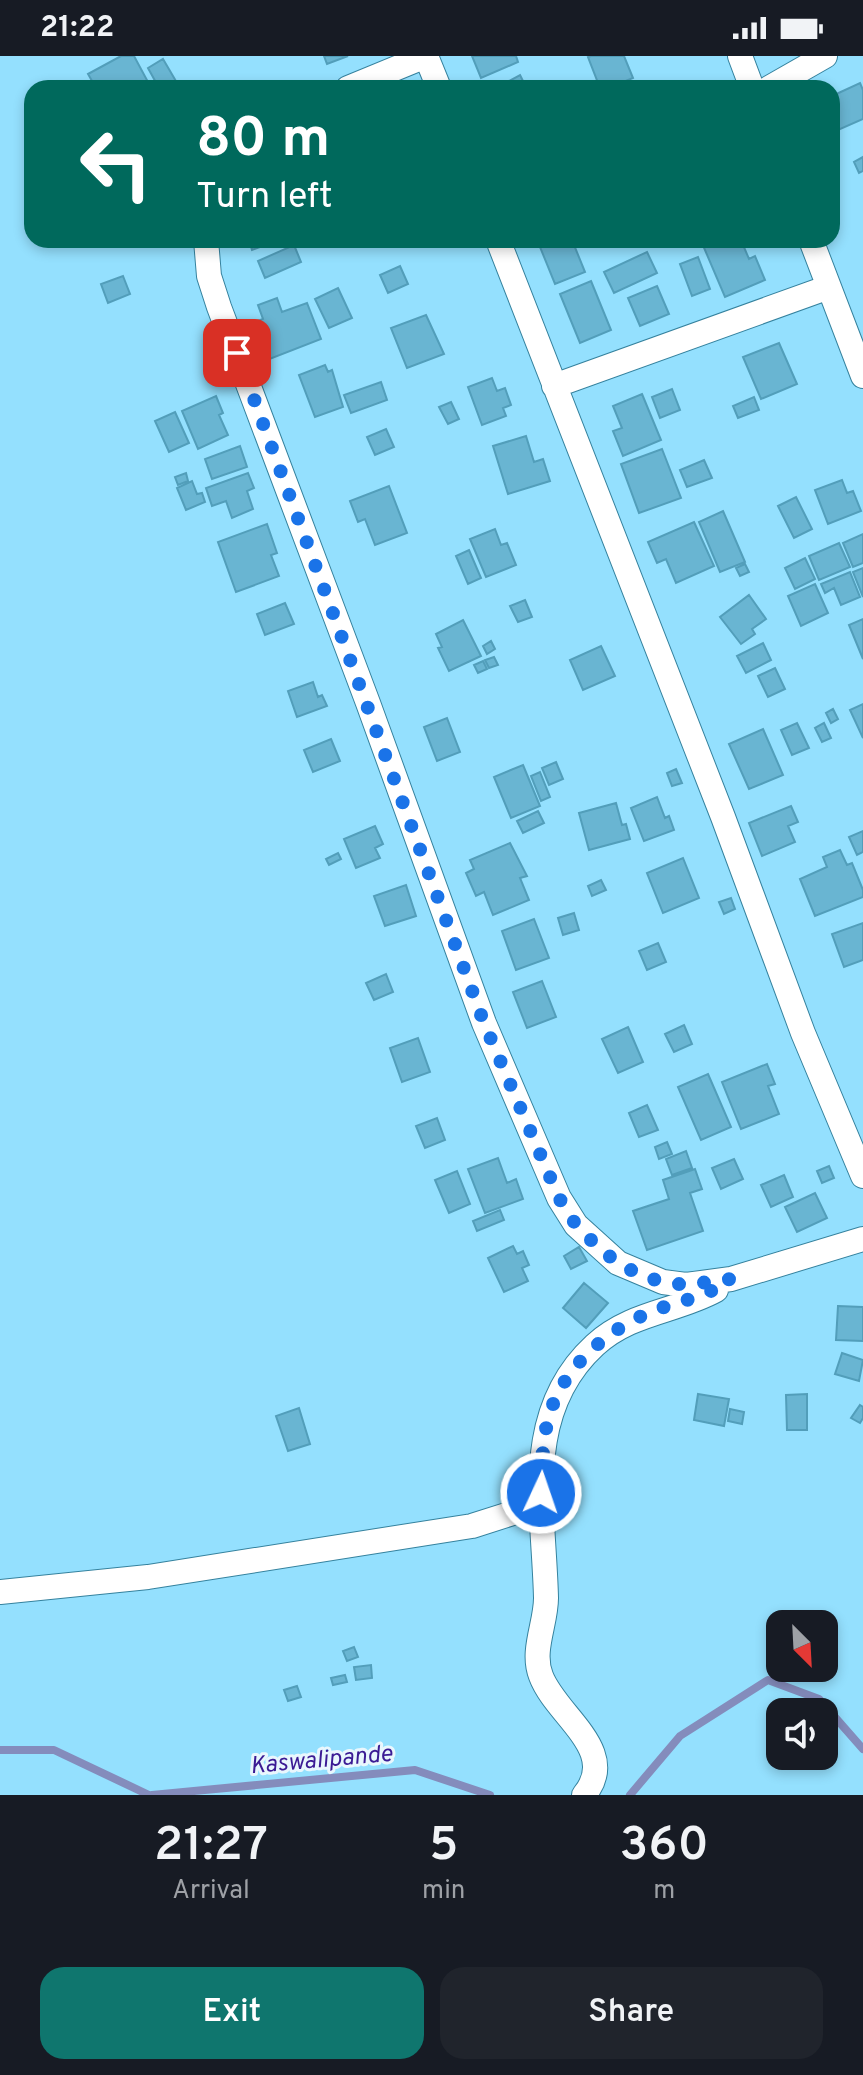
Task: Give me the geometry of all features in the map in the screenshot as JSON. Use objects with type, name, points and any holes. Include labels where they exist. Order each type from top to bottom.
[{"type":"street","points":[[368,80],[426,56],[436,80]]},
{"type":"street","points":[[740,56],[749,80]]},
{"type":"street","points":[[783,80],[825,56]]},
{"type":"street","points":[[207,248],[209,276],[219,307],[484,1023],[559,1198],[576,1225],[618,1263],[642,1276],[686,1285],[731,1279],[863,1239]]},
{"type":"street","points":[[501,248],[723,817],[803,1033],[863,1176]]},
{"type":"street","points":[[814,248],[863,376]]},
{"type":"street","points":[[554,386],[829,287]]},
{"type":"street","points":[[584,1795],[593,1785],[597,1764],[594,1754],[541,1677],[537,1658],[546,1601],[541,1504],[543,1449],[550,1411],[570,1376],[595,1345],[622,1326],[649,1313],[708,1294],[731,1279]]},
{"type":"street","points":[[0,1592],[148,1577],[472,1526],[541,1504]]},
{"type":"building","points":[[121,56],[134,56],[147,80],[91,80],[88,74]]},
{"type":"building","points":[[324,56],[348,56],[327,64]]},
{"type":"building","points":[[472,56],[516,56],[518,62],[481,78]]},
{"type":"building","points":[[624,56],[633,78],[597,80],[588,57]]},
{"type":"building","points":[[163,59],[175,80],[155,80],[148,68]]},
{"type":"building","points":[[860,83],[863,90],[863,119],[840,129],[840,92]]},
{"type":"building","points":[[863,157],[863,171],[859,173],[854,162]]},
{"type":"building","points":[[287,248],[295,248],[301,262],[265,278],[258,261]]},
{"type":"building","points":[[540,248],[575,248],[585,272],[555,284]]},
{"type":"building","points":[[704,248],[744,248],[749,259],[755,256],[765,280],[725,297]]},
{"type":"building","points":[[647,252],[657,273],[614,293],[604,272]]},
{"type":"building","points":[[698,257],[710,289],[692,296],[680,264]]},
{"type":"building","points":[[400,266],[408,284],[388,293],[380,275]]},
{"type":"building","points":[[123,276],[130,294],[108,303],[101,284]]},
{"type":"building","points":[[591,281],[611,330],[580,343],[560,294]]},
{"type":"building","points":[[657,286],[669,314],[640,326],[628,298]]},
{"type":"building","points":[[338,288],[352,318],[329,328],[315,299]]},
{"type":"building","points":[[277,298],[282,312],[307,303],[321,339],[267,360],[252,323],[263,319],[258,305]]},
{"type":"building","points":[[426,315],[444,354],[407,368],[391,328]]},
{"type":"building","points":[[779,343],[797,384],[761,399],[743,357]]},
{"type":"building","points":[[325,365],[328,372],[332,370],[343,407],[315,417],[299,375]]},
{"type":"building","points":[[492,378],[497,391],[505,388],[511,405],[503,408],[506,416],[482,425],[468,387]]},
{"type":"building","points":[[381,382],[387,400],[351,413],[344,395]]},
{"type":"building","points":[[672,389],[680,410],[660,418],[652,397]]},
{"type":"building","points":[[642,394],[661,440],[623,456],[613,431],[622,428],[613,406]]},
{"type":"building","points":[[216,396],[223,413],[219,415],[228,435],[198,449],[182,411]]},
{"type":"building","points":[[754,397],[759,410],[738,418],[733,406]]},
{"type":"building","points":[[451,402],[459,419],[448,424],[439,407]]},
{"type":"building","points":[[175,412],[189,443],[169,452],[155,421]]},
{"type":"building","points":[[386,429],[394,447],[375,455],[367,437]]},
{"type":"building","points":[[526,436],[534,462],[543,459],[550,481],[508,494],[493,446]]},
{"type":"building","points":[[240,446],[247,467],[212,479],[205,459]]},
{"type":"building","points":[[662,449],[681,498],[639,513],[621,464]]},
{"type":"building","points":[[704,460],[712,478],[687,487],[680,470]]},
{"type":"building","points":[[186,473],[188,481],[178,485],[175,477]]},
{"type":"building","points":[[248,473],[254,488],[247,491],[253,509],[232,518],[226,501],[212,506],[206,488]]},
{"type":"building","points":[[842,480],[847,493],[853,491],[861,511],[828,524],[815,490]]},
{"type":"building","points":[[192,481],[197,494],[202,493],[205,502],[186,510],[177,488]]},
{"type":"building","points":[[389,486],[407,533],[375,545],[365,519],[358,522],[350,501]]},
{"type":"building","points":[[796,497],[812,529],[794,538],[778,506]]},
{"type":"building","points":[[723,511],[745,562],[720,572],[699,522]]},
{"type":"building","points":[[694,522],[714,566],[676,583],[666,559],[657,563],[648,542]]},
{"type":"building","points":[[267,524],[277,553],[271,555],[279,576],[236,592],[218,542]]},
{"type":"building","points":[[495,529],[501,545],[507,543],[516,565],[486,577],[470,539]]},
{"type":"building","points":[[863,534],[863,563],[853,567],[843,543]]},
{"type":"building","points":[[839,543],[850,567],[819,580],[809,556]]},
{"type":"building","points":[[469,550],[481,578],[468,584],[456,556]]},
{"type":"building","points":[[805,558],[815,579],[795,589],[785,568]]},
{"type":"building","points":[[745,564],[749,572],[740,576],[736,568]]},
{"type":"building","points":[[863,568],[863,597],[853,572]]},
{"type":"building","points":[[850,572],[860,597],[841,605],[834,588],[825,593],[821,584]]},
{"type":"building","points":[[815,584],[828,613],[801,626],[788,596]]},
{"type":"building","points":[[749,595],[766,619],[752,629],[755,634],[741,644],[720,617]]},
{"type":"building","points":[[525,600],[532,617],[518,622],[510,606]]},
{"type":"building","points":[[285,603],[294,624],[265,635],[257,614]]},
{"type":"building","points":[[863,619],[863,659],[849,625]]},
{"type":"building","points":[[463,620],[481,656],[449,671],[438,648],[442,647],[436,634]]},
{"type":"building","points":[[491,641],[495,649],[487,654],[483,646]]},
{"type":"building","points":[[763,643],[771,660],[746,673],[737,656]]},
{"type":"building","points":[[601,646],[615,676],[583,690],[570,660]]},
{"type":"building","points":[[494,657],[498,665],[489,668],[485,660]]},
{"type":"building","points":[[483,661],[487,669],[478,673],[474,665]]},
{"type":"building","points":[[775,668],[785,689],[768,697],[758,676]]},
{"type":"building","points":[[313,682],[318,697],[322,695],[327,706],[297,717],[288,691]]},
{"type":"building","points":[[863,704],[863,738],[850,710]]},
{"type":"building","points":[[833,709],[838,719],[831,723],[826,713]]},
{"type":"building","points":[[447,718],[460,752],[437,761],[424,727]]},
{"type":"building","points":[[797,723],[809,748],[792,755],[781,730]]},
{"type":"building","points":[[824,723],[831,738],[822,742],[815,728]]},
{"type":"building","points":[[763,729],[783,775],[749,789],[729,744]]},
{"type":"building","points":[[331,739],[340,761],[313,772],[304,750]]},
{"type":"building","points":[[556,762],[563,779],[549,785],[542,768]]},
{"type":"building","points":[[523,765],[540,806],[511,818],[494,777]]},
{"type":"building","points":[[676,769],[682,783],[672,786],[667,773]]},
{"type":"building","points":[[540,772],[550,797],[541,801],[531,776]]},
{"type":"building","points":[[657,797],[665,818],[669,816],[674,830],[644,841],[631,808]]},
{"type":"building","points":[[616,803],[630,839],[589,850],[579,813]]},
{"type":"building","points":[[791,806],[798,822],[788,826],[795,842],[762,856],[749,823]]},
{"type":"building","points":[[538,811],[544,823],[523,833],[517,821]]},
{"type":"building","points":[[375,826],[383,844],[375,848],[380,858],[356,868],[344,839]]},
{"type":"building","points":[[863,831],[863,852],[857,855],[849,837]]},
{"type":"building","points":[[510,843],[527,876],[520,878],[529,900],[493,915],[484,892],[476,896],[466,873],[474,869],[470,860]]},
{"type":"building","points":[[840,850],[847,865],[852,863],[863,897],[815,916],[800,879],[827,867],[823,857]]},
{"type":"building","points":[[338,853],[341,859],[329,865],[326,859]]},
{"type":"building","points":[[683,858],[699,898],[663,913],[647,873]]},
{"type":"building","points":[[601,880],[606,890],[592,896],[588,886]]},
{"type":"building","points":[[406,885],[416,916],[385,926],[374,896]]},
{"type":"building","points":[[731,898],[735,909],[724,914],[719,902]]},
{"type":"building","points":[[574,913],[579,930],[563,935],[558,918]]},
{"type":"building","points":[[534,919],[549,958],[516,970],[502,931]]},
{"type":"building","points":[[863,923],[863,960],[844,967],[832,934]]},
{"type":"building","points":[[658,943],[666,962],[647,970],[639,951]]},
{"type":"building","points":[[386,974],[393,992],[374,1000],[366,983]]},
{"type":"building","points":[[542,981],[556,1017],[527,1028],[513,992]]},
{"type":"building","points":[[684,1025],[692,1044],[674,1052],[665,1034]]},
{"type":"building","points":[[628,1027],[643,1062],[618,1073],[602,1039]]},
{"type":"building","points":[[418,1038],[430,1072],[402,1082],[390,1048]]},
{"type":"building","points":[[767,1064],[775,1084],[768,1086],[779,1114],[741,1129],[722,1082]]},
{"type":"building","points":[[708,1074],[731,1127],[701,1140],[678,1087]]},
{"type":"building","points":[[647,1105],[658,1130],[639,1137],[629,1113]]},
{"type":"building","points":[[437,1118],[445,1140],[425,1148],[416,1126]]},
{"type":"building","points":[[667,1142],[672,1154],[659,1159],[655,1147]]},
{"type":"building","points":[[686,1151],[692,1168],[672,1175],[666,1159]]},
{"type":"building","points":[[498,1158],[507,1183],[516,1179],[523,1199],[485,1213],[468,1169]]},
{"type":"building","points":[[734,1159],[743,1179],[721,1189],[712,1168]]},
{"type":"building","points":[[829,1166],[834,1178],[822,1183],[817,1171]]},
{"type":"building","points":[[695,1169],[702,1189],[690,1193],[703,1231],[647,1250],[633,1211],[669,1199],[663,1180]]},
{"type":"building","points":[[457,1171],[470,1204],[449,1213],[435,1180]]},
{"type":"building","points":[[784,1175],[793,1197],[771,1207],[761,1185]]},
{"type":"building","points":[[815,1193],[827,1218],[797,1232],[785,1207]]},
{"type":"building","points":[[500,1210],[504,1220],[477,1231],[473,1221]]},
{"type":"building","points":[[513,1246],[517,1254],[523,1251],[529,1265],[522,1268],[528,1281],[504,1292],[488,1258]]},
{"type":"building","points":[[579,1247],[587,1261],[571,1269],[564,1256]]},
{"type":"building","points":[[584,1283],[608,1303],[586,1328],[563,1308]]},
{"type":"building","points":[[838,1306],[863,1307],[863,1341],[836,1340]]},
{"type":"building","points":[[842,1353],[863,1360],[859,1381],[835,1374]]},
{"type":"building","points":[[698,1394],[729,1399],[724,1426],[694,1420]]},
{"type":"building","points":[[807,1394],[807,1430],[787,1430],[786,1395]]},
{"type":"building","points":[[860,1405],[863,1407],[863,1418],[860,1423],[851,1418]]},
{"type":"building","points":[[299,1408],[310,1444],[288,1451],[276,1416]]},
{"type":"building","points":[[730,1409],[744,1412],[742,1424],[728,1421]]},
{"type":"building","points":[[354,1647],[358,1657],[347,1661],[343,1651]]},
{"type":"building","points":[[371,1665],[372,1678],[356,1680],[354,1667]]},
{"type":"building","points":[[345,1675],[347,1682],[333,1685],[331,1678]]},
{"type":"building","points":[[297,1686],[301,1697],[288,1701],[284,1690]]},
{"type":"waterway","name":"Kaswalipande","points":[[630,1795],[680,1736],[768,1680],[819,1699],[863,1749]]},
{"type":"waterway","name":"Kaswalipande","points":[[0,1750],[54,1750],[149,1795]]},
{"type":"waterway","name":"Kaswalipande","points":[[152,1795],[415,1770],[490,1795]]},
{"type":"route","points":[[237,353],[484,1023],[559,1198],[576,1225],[599,1248],[642,1276],[686,1285],[731,1279],[708,1294],[649,1313],[622,1326],[595,1345],[570,1376],[550,1411],[543,1449],[541,1493]]}]
